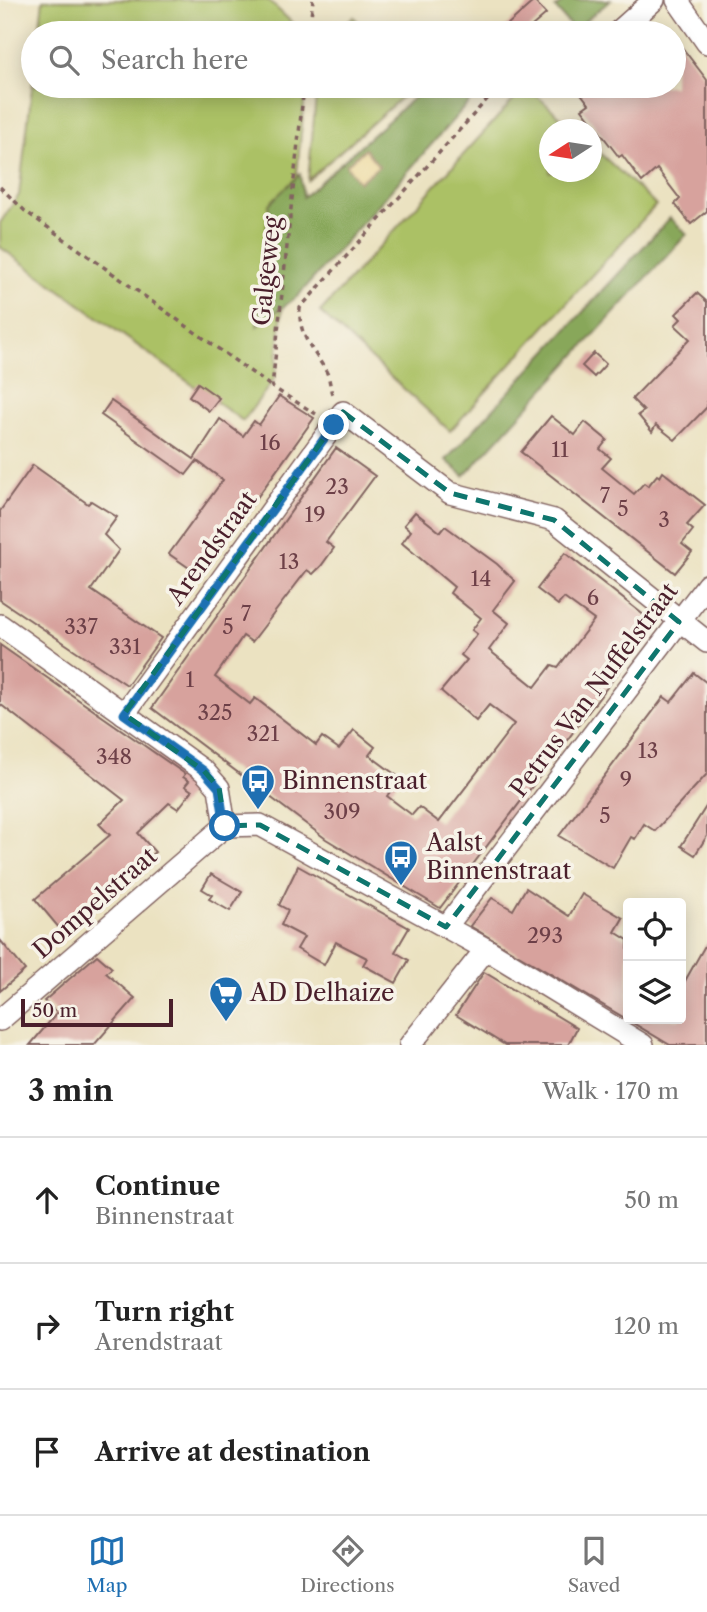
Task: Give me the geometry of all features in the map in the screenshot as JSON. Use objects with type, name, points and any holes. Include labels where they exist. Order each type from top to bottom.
[{"type":"street","points":[[630,21],[654,0]]},
{"type":"street","points":[[677,0],[707,43]]},
{"type":"street","points":[[338,419],[450,493],[554,520],[707,642]]},
{"type":"street","name":"Arendstraat","points":[[124,714],[338,419]]},
{"type":"street","name":"Petrus Van Nuffelstraat","points":[[446,927],[707,585]]},
{"type":"street","points":[[0,625],[204,771],[219,788],[225,826],[260,825],[486,949],[643,1045]]},
{"type":"street","name":"Dompelstraat","points":[[0,1020],[225,826]]},
{"type":"street","points":[[411,1045],[486,949]]},
{"type":"path","points":[[310,21],[313,0]]},
{"type":"path","name":"Galgeweg","points":[[272,387],[303,98]]},
{"type":"path","points":[[338,419],[328,375],[305,341],[299,323],[300,308],[488,98]]},
{"type":"path","points":[[0,187],[13,200],[272,387],[338,419]]},
{"type":"highlighted area","points":[[343,412],[450,493],[554,520],[679,622],[446,927],[260,825],[225,826],[219,788],[204,771],[124,714]]},
{"type":"green space","points":[[43,0],[268,0],[290,21],[40,21]]},
{"type":"green space","points":[[567,0],[611,0],[585,21],[566,21],[555,8]]},
{"type":"green space","points":[[31,98],[305,98],[275,378],[243,421],[0,247],[0,223],[19,195]]},
{"type":"green space","points":[[316,98],[401,98],[308,180]]},
{"type":"green space","points":[[414,98],[472,98],[298,296],[257,326],[269,204],[300,174],[303,197]]},
{"type":"green space","points":[[515,98],[539,98],[563,119],[539,119],[539,182],[602,182],[602,155],[656,205],[450,431],[320,312]]},
{"type":"green space","points":[[670,218],[687,234],[464,476],[446,460]]},
{"type":"sand","points":[[365,149],[379,166],[359,182],[346,165]]},
{"type":"building","points":[[534,1],[546,14],[538,21],[512,21]]},
{"type":"building","points":[[686,53],[707,80],[707,211],[691,224],[675,204],[680,199],[657,169],[642,182],[622,155],[619,157],[602,135],[602,119],[590,119],[582,109],[589,104],[584,98],[686,98]]},
{"type":"building","points":[[697,293],[707,302],[707,407],[675,440],[656,425],[652,432],[638,415],[644,411],[632,399],[690,339],[675,325],[681,319],[676,314]]},
{"type":"building","points":[[594,353],[606,364],[594,377],[582,366]]},
{"type":"building","points":[[198,383],[219,398],[209,411],[189,396]]},
{"type":"building","points":[[279,396],[314,418],[201,576],[169,554],[223,480],[197,461],[186,475],[101,415],[111,401],[194,459],[220,419],[243,436],[254,421],[259,425]]},
{"type":"building","points":[[551,416],[575,435],[585,422],[607,440],[600,449],[611,458],[602,468],[634,494],[644,483],[648,486],[663,472],[705,505],[687,525],[693,530],[682,544],[692,552],[675,573],[521,452]]},
{"type":"building","points":[[336,448],[375,476],[326,542],[334,548],[321,566],[313,574],[307,570],[252,642],[243,636],[215,677],[250,704],[255,698],[316,745],[322,737],[339,749],[354,730],[375,747],[369,755],[400,778],[387,796],[412,815],[419,807],[439,822],[514,724],[489,705],[476,721],[441,691],[467,660],[461,655],[477,634],[472,630],[481,618],[450,593],[454,587],[402,543],[411,531],[404,525],[415,512],[440,532],[445,526],[497,564],[515,581],[493,610],[509,623],[489,650],[535,687],[552,665],[558,667],[594,620],[564,598],[558,605],[537,589],[565,553],[655,624],[440,908],[326,839],[152,708]]},
{"type":"building","points":[[33,465],[88,504],[91,501],[117,517],[104,535],[119,550],[91,590],[161,638],[127,685],[0,600],[0,511]]},
{"type":"building","points":[[0,645],[185,774],[183,777],[189,781],[185,786],[192,791],[178,809],[169,803],[138,833],[155,852],[120,877],[125,883],[65,935],[35,899],[110,835],[99,824],[124,800],[0,704]]},
{"type":"building","points":[[694,673],[707,683],[707,774],[655,831],[644,824],[635,839],[631,837],[613,868],[559,836],[664,697],[671,702]]},
{"type":"building","points":[[707,805],[707,836],[695,855],[681,846]]},
{"type":"building","points":[[298,866],[409,928],[395,952],[409,960],[396,983],[363,965],[367,958],[336,942],[324,965],[297,949],[304,937],[281,925],[288,910],[279,905]]},
{"type":"building","points":[[211,874],[242,892],[230,911],[209,899],[212,895],[202,889]]},
{"type":"building","points":[[526,888],[569,916],[582,894],[623,918],[615,932],[623,937],[623,1017],[470,926],[492,898],[513,910]]},
{"type":"building","points":[[0,940],[25,970],[0,991]]},
{"type":"building","points":[[707,942],[707,1045],[670,1045],[635,1024],[686,1024],[686,979]]},
{"type":"building","points":[[97,955],[112,968],[106,973],[135,998],[94,1045],[30,1045],[57,1013],[44,1001]]},
{"type":"building","points":[[484,972],[577,1028],[568,1045],[505,1045],[456,1015]]},
{"type":"place","name":"Binnenstraat","points":[[258,811]]},
{"type":"place","name":"Aalst Binnenstraat","points":[[401,887]]},
{"type":"place","name":"AD Delhaize","points":[[226,1023]]},
{"type":"route","points":[[225,826],[219,788],[204,771],[124,714],[334,425]]}]
